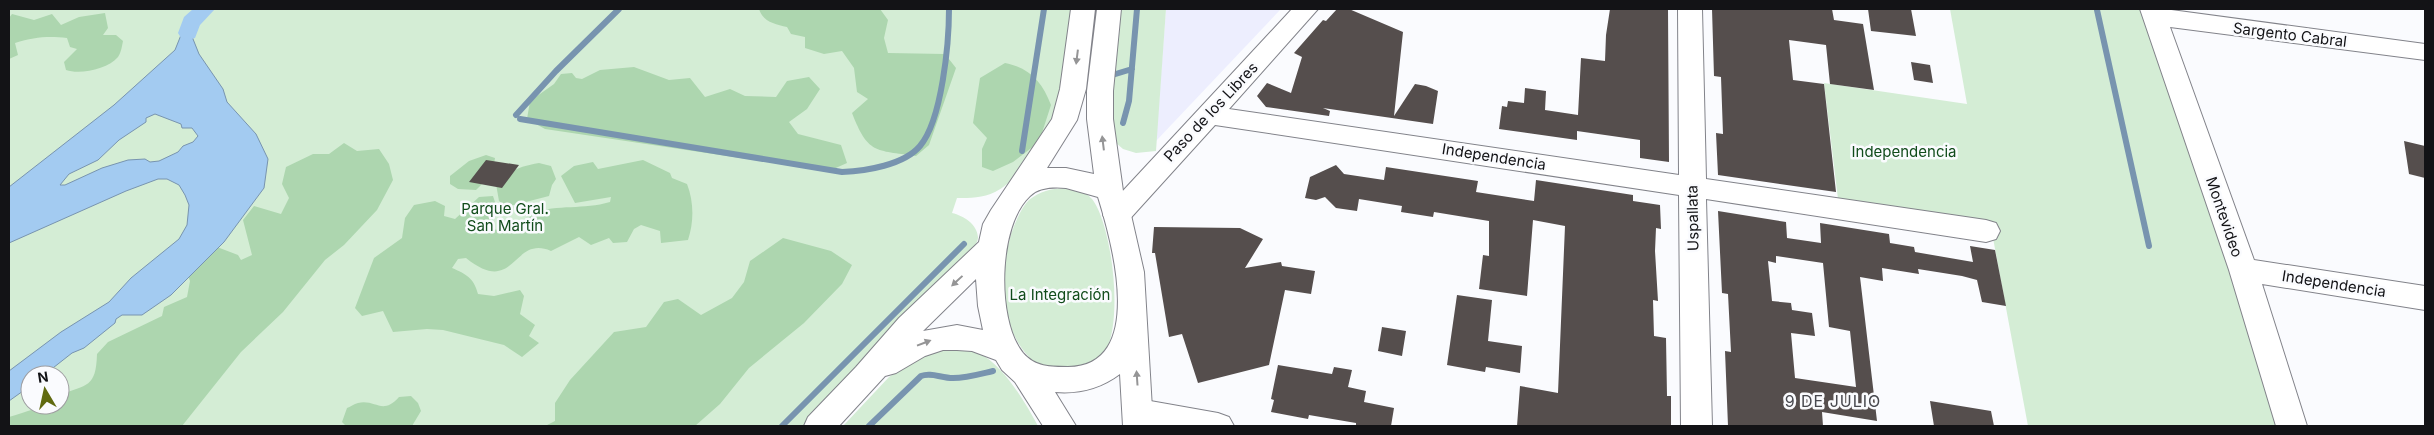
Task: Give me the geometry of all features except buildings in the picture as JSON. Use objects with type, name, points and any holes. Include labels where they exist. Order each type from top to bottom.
[{"type":"street","points":[[1004,350],[990,288],[992,247],[1000,216],[1064,120],[1073,90],[1083,9]]},
{"type":"street","points":[[1109,9],[1100,92],[1100,119],[1113,203],[1130,272],[1139,419],[1218,426]]},
{"type":"street","name":"Paso de los Libres","points":[[1113,203],[1209,115],[1306,9]]},
{"type":"street","name":"Uspallata","points":[[1690,9],[1696,426]]},
{"type":"street","name":"Sargento Cabral","points":[[2154,13],[2425,52]]},
{"type":"street","name":"Montevideo","points":[[2154,13],[2243,270],[2292,426]]},
{"type":"street","name":"Independencia","points":[[1209,115],[1986,231]]},
{"type":"street","points":[[1021,187],[1046,178],[1068,177],[1088,181],[1113,203]]},
{"type":"street","points":[[819,426],[867,376],[909,326],[992,247]]},
{"type":"street","name":"Independencia","points":[[2243,270],[2425,298]]},
{"type":"street","points":[[1026,374],[1056,380],[1084,380],[1110,367],[1123,350],[1133,317]]},
{"type":"street","points":[[867,376],[903,352],[929,341],[959,336],[985,341],[1004,350],[1026,374],[1060,426]]},
{"type":"shaded area","points":[[1166,9],[1281,9],[1156,141]]},
{"type":"green space","name":"Parque Gral. San Martín","points":[[9,9],[1073,9],[1067,66],[1061,100],[1051,125],[1036,152],[1016,176],[995,192],[972,198],[957,198],[952,213],[969,221],[977,232],[978,237],[972,250],[930,300],[803,426],[9,426]]},
{"type":"green space","points":[[759,9],[880,9],[888,20],[884,38],[888,53],[945,54],[956,68],[929,145],[916,156],[882,151],[868,143],[852,113],[868,99],[857,92],[854,68],[842,51],[824,54],[805,48],[805,37],[791,34],[787,27],[766,20]]},
{"type":"green space","points":[[1116,9],[1166,9],[1156,151],[1136,153],[1123,149],[1115,142],[1108,93]]},
{"type":"green space","points":[[1950,9],[2143,9],[2229,269],[2277,426],[2028,426],[1990,222],[1838,199],[1824,83],[1967,104]]},
{"type":"green space","points":[[105,13],[108,28],[103,35],[116,35],[123,41],[118,57],[108,65],[94,70],[79,72],[66,70],[64,62],[77,49],[70,47],[67,38],[60,37],[35,38],[15,43],[18,55],[9,59],[9,18],[12,14],[34,20],[52,14],[61,25],[79,17]]},
{"type":"green space","points":[[1005,63],[1021,68],[1034,77],[1044,89],[1051,105],[1039,142],[1013,162],[993,171],[982,167],[982,149],[987,138],[973,123],[980,78]]},
{"type":"green space","points":[[634,67],[669,80],[690,78],[705,97],[730,89],[745,96],[776,97],[787,81],[809,77],[820,89],[807,109],[789,122],[798,134],[841,145],[847,163],[829,171],[545,129],[527,119],[530,101],[554,84],[561,74],[572,73],[576,78],[582,79],[600,70]]},
{"type":"green space","points":[[344,143],[357,151],[379,149],[389,164],[393,180],[377,210],[344,245],[325,260],[283,312],[241,352],[182,426],[9,426],[9,417],[20,413],[20,415],[70,415],[70,391],[83,386],[92,379],[95,373],[97,354],[108,342],[162,316],[164,307],[187,297],[190,281],[187,273],[217,247],[238,255],[241,260],[252,255],[243,220],[254,206],[281,214],[289,198],[282,184],[286,167],[313,154],[329,154]]},
{"type":"green space","points":[[486,155],[495,158],[493,167],[476,190],[458,189],[450,184],[450,176],[469,161]]},
{"type":"green space","points":[[643,160],[670,173],[672,178],[687,184],[692,212],[688,240],[661,243],[660,231],[641,225],[634,229],[627,242],[613,243],[609,238],[591,245],[579,237],[551,251],[538,248],[528,251],[505,269],[495,271],[482,268],[466,258],[458,259],[452,268],[469,277],[478,294],[494,296],[520,290],[524,296],[520,314],[535,325],[529,336],[539,343],[522,357],[504,345],[443,330],[427,329],[393,332],[383,311],[362,316],[355,308],[374,258],[402,238],[405,218],[414,205],[435,201],[445,206],[444,216],[455,219],[479,197],[493,196],[496,205],[491,229],[506,230],[517,226],[530,214],[542,210],[590,206],[610,202],[611,197],[575,203],[561,176],[574,166],[593,162],[598,169]]},
{"type":"green space","points":[[539,163],[551,166],[556,179],[549,196],[506,207],[499,201],[496,184],[501,179],[516,169]]},
{"type":"green space","name":"La Integración","points":[[1064,188],[1086,194],[1092,199],[1099,212],[1106,232],[1114,281],[1112,330],[1107,349],[1098,362],[1086,367],[1073,369],[1043,368],[1030,358],[1018,342],[1011,327],[1004,293],[1004,276],[1009,242],[1022,209],[1037,194]]},
{"type":"green space","points":[[783,238],[831,251],[852,265],[842,284],[804,323],[749,368],[720,404],[695,426],[545,426],[555,421],[555,403],[570,380],[614,332],[646,327],[664,302],[678,299],[701,315],[732,298],[744,282],[750,261]]},
{"type":"green space","points":[[944,348],[971,350],[988,359],[1013,385],[1038,426],[843,426],[889,377],[916,358]]},
{"type":"green space","points":[[411,396],[418,403],[421,411],[412,426],[346,426],[342,422],[347,408],[357,403],[364,402],[383,406],[393,403],[399,397]]},
{"type":"water","points":[[191,34],[199,54],[223,89],[227,102],[256,134],[268,159],[264,188],[224,242],[171,295],[142,315],[122,315],[84,348],[72,353],[57,365],[20,365],[20,393],[9,401],[9,371],[61,332],[109,302],[131,278],[179,239],[187,225],[189,205],[179,185],[167,179],[158,179],[126,191],[9,243],[9,187],[114,105],[175,50],[181,35]],"holes":[[[155,114],[181,124],[182,128],[192,128],[198,136],[193,142],[183,146],[178,152],[159,161],[150,162],[145,159],[128,160],[102,168],[65,185],[60,185],[69,174],[98,160],[119,140],[146,122],[146,118]]]},
{"type":"waterway","points":[[188,33],[191,22],[205,9]]},
{"type":"waterway","points":[[516,115],[556,71],[619,9]]},
{"type":"waterway","points":[[520,119],[842,172],[884,166],[913,153],[928,134],[943,80],[948,41],[949,9]]},
{"type":"waterway","points":[[1022,151],[1044,9]]},
{"type":"waterway","points":[[1132,69],[1137,9]]},
{"type":"waterway","points":[[2097,10],[2149,246]]},
{"type":"waterway","points":[[1109,76],[1132,69]]},
{"type":"waterway","points":[[1123,123],[1129,101],[1132,69]]},
{"type":"waterway","points":[[782,426],[964,244]]},
{"type":"waterway","points":[[869,426],[921,376],[958,378],[993,371]]},
{"type":"district","name":"9 DE JULIO","points":[[1833,401]]}]
